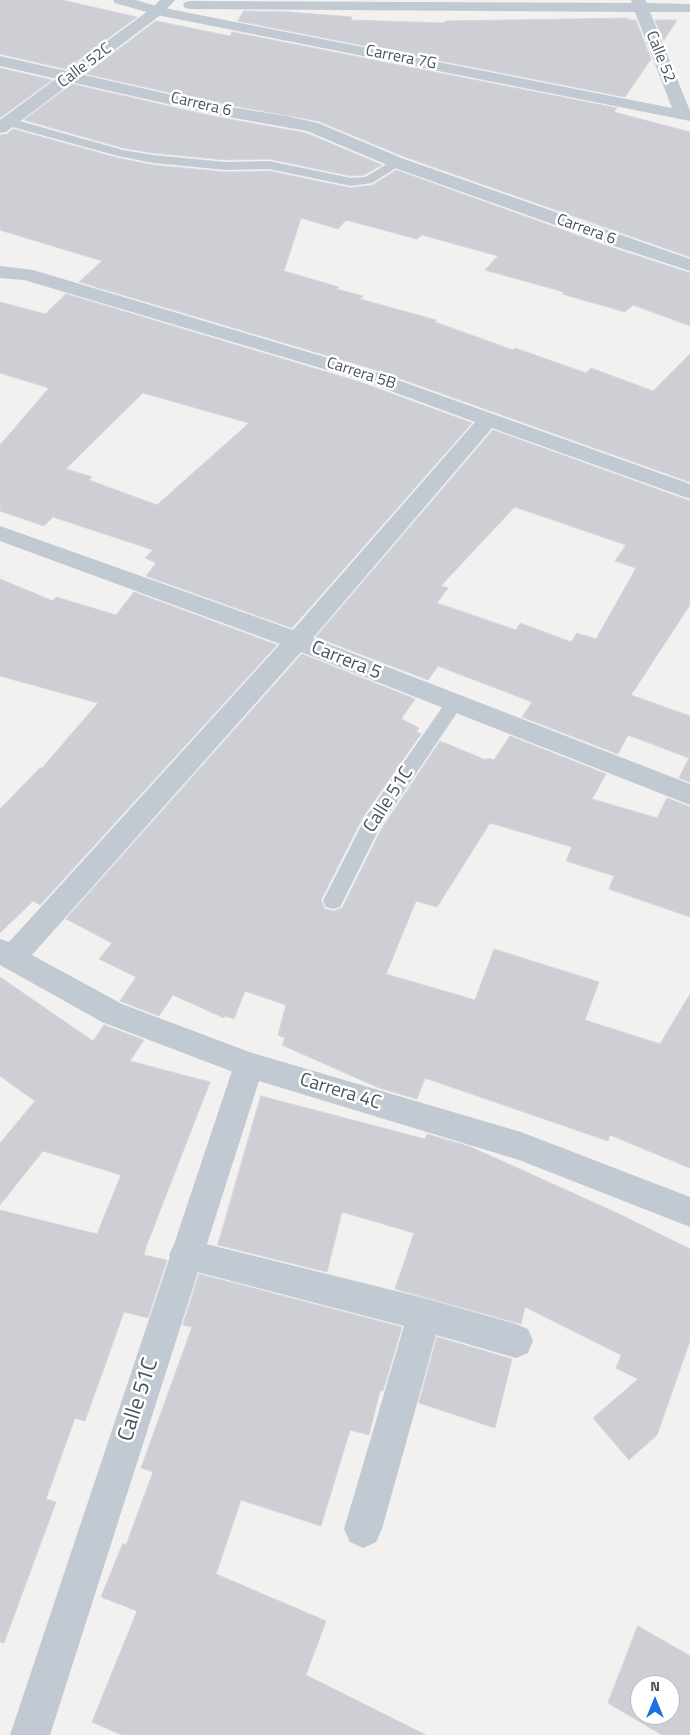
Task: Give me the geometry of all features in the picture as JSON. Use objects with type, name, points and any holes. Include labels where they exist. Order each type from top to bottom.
[{"type":"street","name":"Carrera 7G","points":[[120,0],[163,5],[685,109]]},
{"type":"street","points":[[163,5],[639,4],[690,8]]},
{"type":"street","name":"Calle 52","points":[[639,4],[685,109]]},
{"type":"street","name":"Calle 52C","points":[[5,125],[72,76],[163,5]]},
{"type":"street","name":"Carrera 6","points":[[0,62],[72,76],[212,109],[286,120],[312,127],[398,163],[690,265]]},
{"type":"street","name":"Carrera 5B","points":[[0,258],[26,274]]},
{"type":"street","name":"Carrera 5B","points":[[0,272],[26,274],[368,376],[690,492]]},
{"type":"street","points":[[6,955],[297,642],[489,419]]},
{"type":"street","name":"Carrera 5","points":[[0,533],[297,642],[690,795]]},
{"type":"street","name":"Carrera 4C","points":[[6,955],[112,1013],[249,1065],[521,1146],[690,1212]]},
{"type":"street","name":"Calle 51C","points":[[30,1735],[249,1065]]},
{"type":"street","points":[[186,1255],[424,1315],[516,1342]]},
{"type":"street","points":[[363,1529],[424,1315]]},
{"type":"lane","points":[[5,125],[153,159],[226,166],[269,165],[351,182],[368,180],[398,163]]},
{"type":"lane","name":"Calle 51C","points":[[333,901],[372,823],[454,704]]},
{"type":"building","points":[[0,0],[62,0],[137,17],[66,69],[0,54]]},
{"type":"building","points":[[244,11],[290,12],[352,17],[351,20],[445,23],[445,21],[628,18],[628,20],[636,20],[651,59],[625,97],[238,21]]},
{"type":"building","points":[[655,20],[677,20],[664,40]]},
{"type":"building","points":[[156,21],[230,36],[232,32],[617,108],[614,112],[690,132],[690,257],[405,157],[318,121],[212,102],[86,74]]},
{"type":"building","points":[[0,68],[52,80],[0,118]]},
{"type":"building","points":[[72,84],[212,116],[306,133],[382,165],[364,175],[351,176],[269,159],[226,160],[153,153],[123,148],[24,120]]},
{"type":"building","points":[[13,129],[118,158],[153,165],[226,172],[269,171],[351,188],[373,185],[396,170],[613,248],[690,273],[690,326],[633,305],[625,312],[562,294],[564,292],[485,270],[498,256],[422,235],[417,239],[346,220],[338,229],[301,218],[284,271],[363,296],[360,299],[436,320],[435,322],[513,350],[515,348],[586,373],[591,368],[653,391],[690,354],[690,482],[376,370],[79,282],[102,261],[0,230],[0,135],[7,134]]},
{"type":"building","points":[[66,294],[360,382],[472,423],[292,628],[146,576],[156,563],[145,558],[153,550],[53,517],[44,526],[0,511],[0,445],[49,388],[0,373],[0,302],[45,314]],"holes":[[[143,393],[249,423],[157,505],[89,480],[92,477],[66,469]]]},
{"type":"building","points":[[493,430],[690,501],[690,605],[631,695],[690,716],[690,782],[679,778],[689,758],[628,735],[618,754],[522,717],[532,702],[438,666],[428,680],[316,637]],"holes":[[[515,507],[626,545],[615,561],[636,568],[596,639],[577,633],[571,642],[520,623],[516,630],[437,603],[448,588],[441,586]]]},
{"type":"building","points":[[0,579],[53,601],[56,597],[116,615],[134,592],[277,645],[40,905],[33,901],[0,933],[0,809],[42,768],[98,703],[0,676]]},
{"type":"building","points":[[302,654],[415,699],[401,719],[419,728],[416,732],[421,734],[363,817],[321,900],[325,909],[334,911],[342,908],[382,828],[440,741],[486,760],[488,758],[494,760],[510,736],[606,774],[592,799],[657,818],[667,798],[690,807],[690,917],[609,889],[614,876],[566,861],[572,847],[490,823],[437,907],[416,901],[386,974],[475,1000],[494,949],[599,982],[585,1020],[660,1044],[690,994],[690,1168],[610,1135],[608,1141],[425,1078],[417,1099],[379,1088],[282,1045],[285,1038],[278,1035],[286,1005],[245,991],[234,1019],[225,1016],[224,1018],[173,995],[159,1016],[120,1001],[136,977],[99,959],[112,943],[66,919]]},
{"type":"building","points":[[0,977],[93,1041],[104,1025],[144,1040],[130,1061],[210,1082],[146,1247],[144,1255],[167,1260],[148,1318],[124,1312],[85,1421],[75,1418],[46,1499],[56,1502],[4,1643],[0,1642],[0,1210],[97,1234],[121,1175],[43,1151],[0,1205],[0,1143],[35,1101],[0,1076]]},
{"type":"building","points":[[261,1096],[425,1139],[427,1134],[471,1147],[617,1213],[690,1249],[690,1341],[657,1435],[629,1460],[593,1418],[638,1379],[616,1368],[621,1355],[525,1307],[521,1324],[395,1289],[414,1233],[342,1212],[327,1272],[218,1245]]},
{"type":"building","points":[[199,1274],[402,1327],[383,1391],[380,1391],[369,1435],[350,1430],[321,1526],[241,1500],[216,1574],[326,1621],[306,1675],[426,1735],[122,1735],[92,1722],[137,1611],[101,1597],[123,1543],[126,1545],[153,1472],[141,1468],[192,1327],[183,1325]]},
{"type":"building","points":[[437,1337],[512,1359],[495,1428],[419,1403]]},
{"type":"building","points":[[638,1626],[690,1656],[690,1735],[662,1735],[645,1725],[680,1725],[680,1675],[630,1675],[630,1716],[608,1703]]}]
